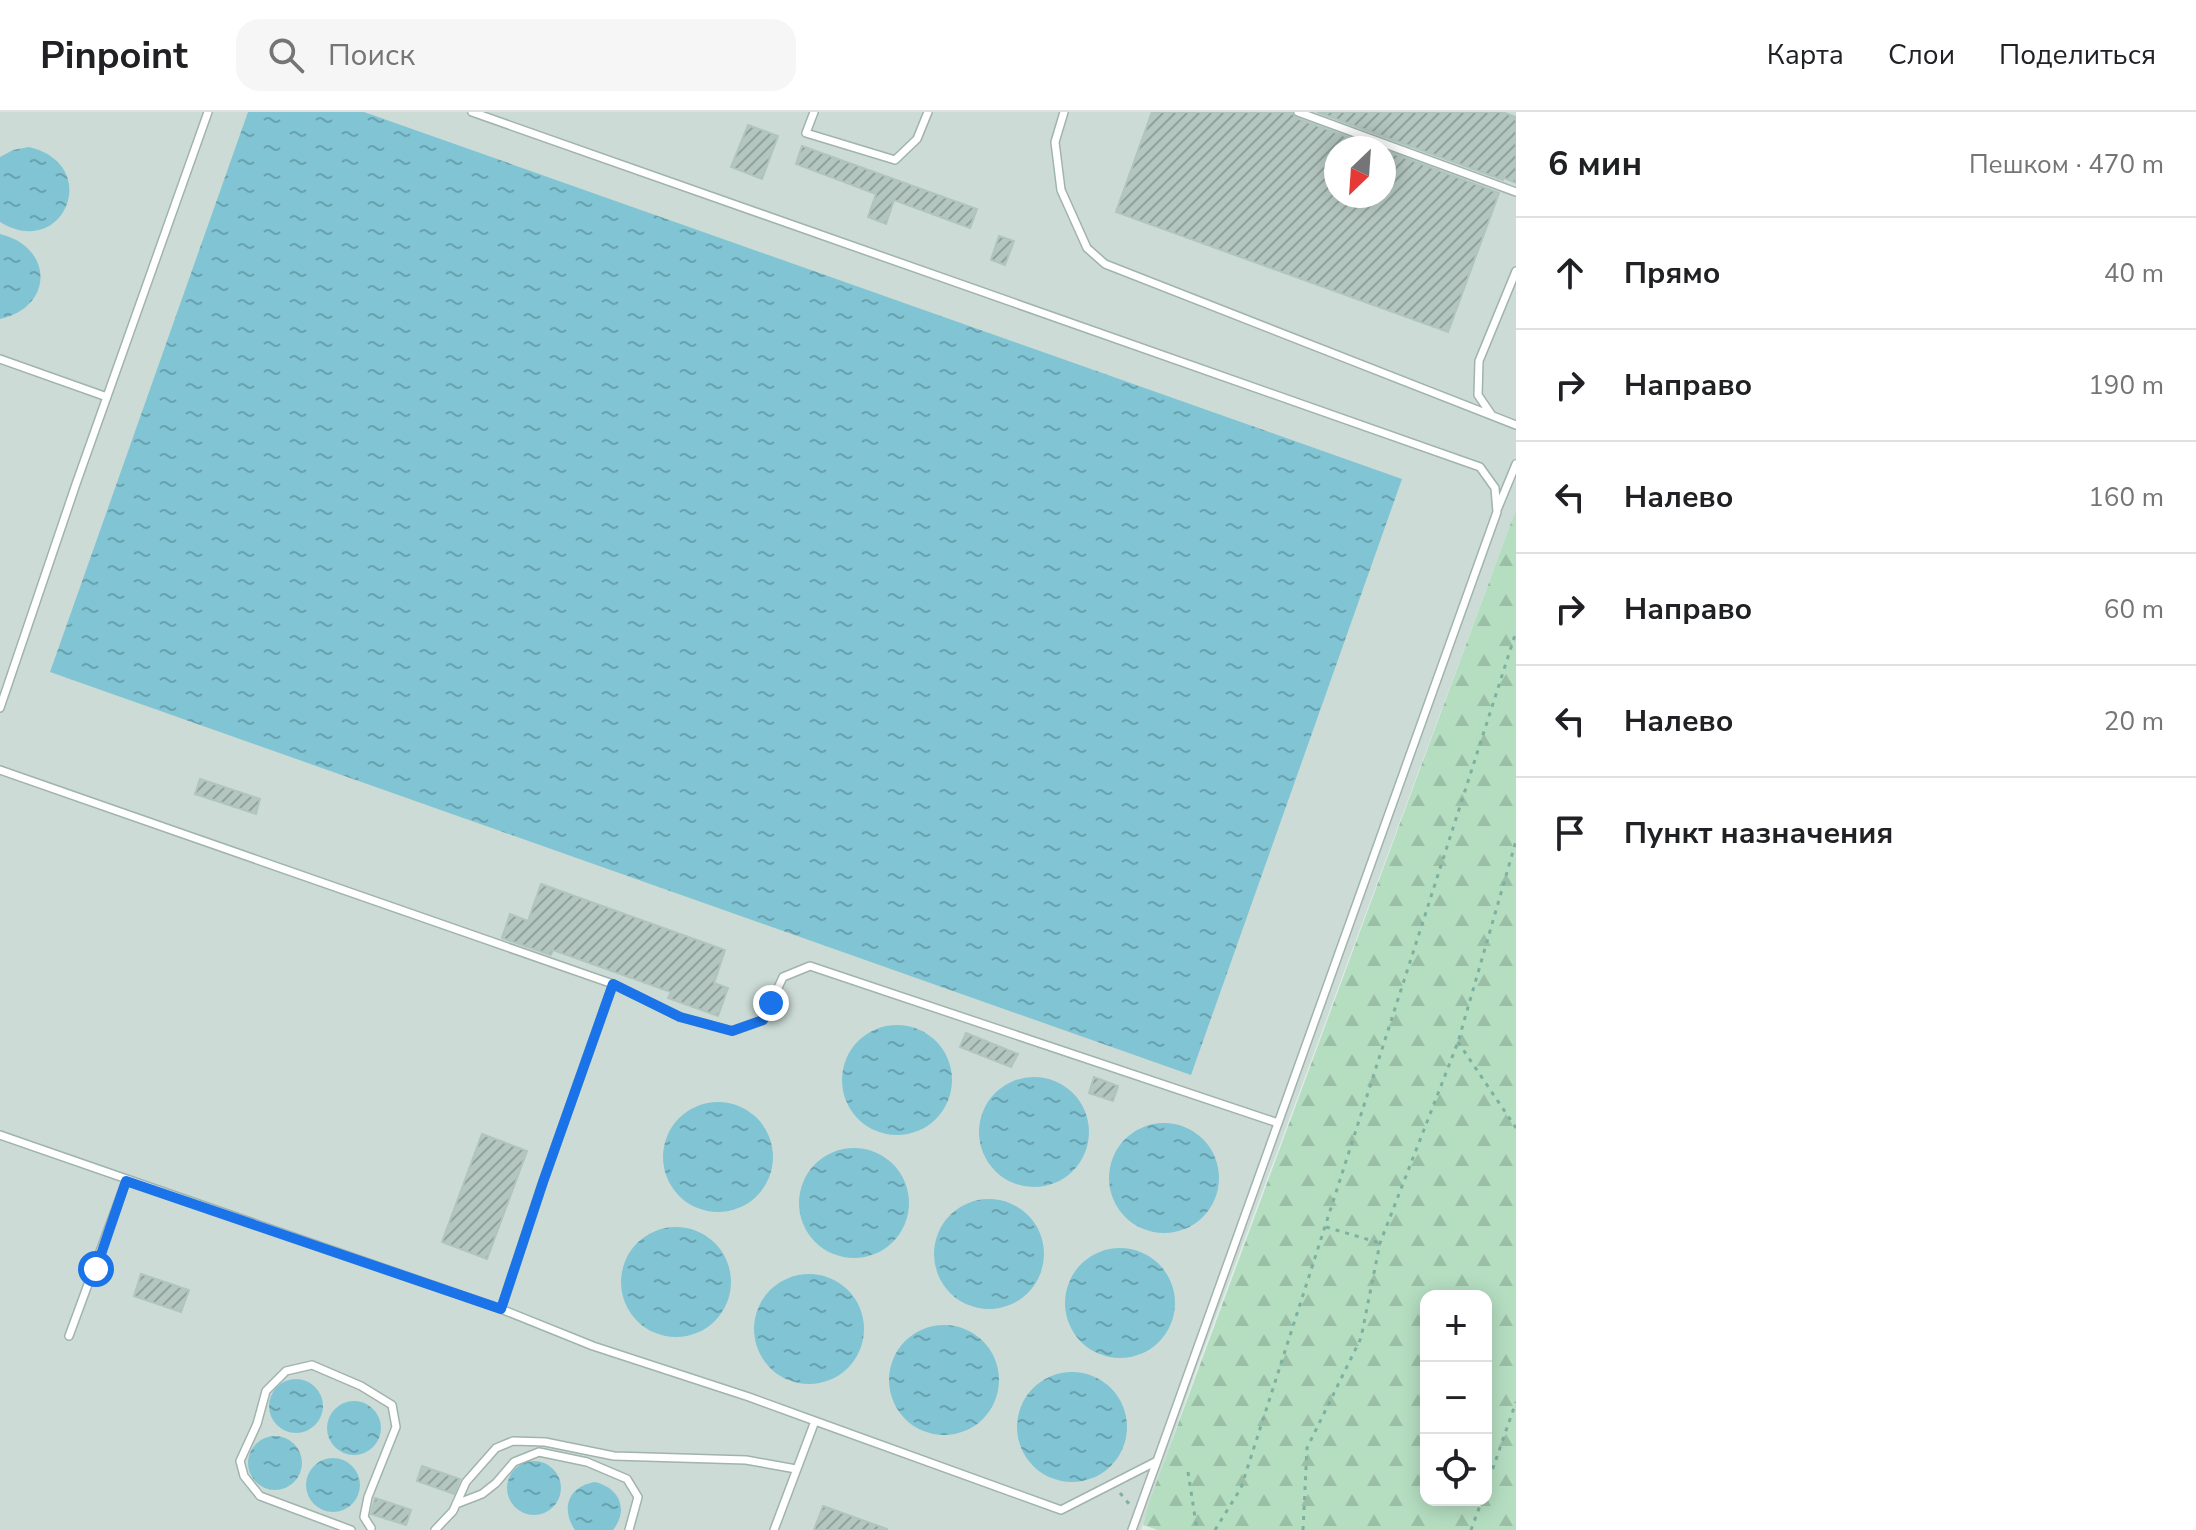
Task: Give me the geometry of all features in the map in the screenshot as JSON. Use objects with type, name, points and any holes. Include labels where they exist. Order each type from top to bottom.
[{"type":"lane","points":[[0,708],[208,112]]},
{"type":"lane","points":[[472,112],[1480,467],[1495,488],[1497,512]]},
{"type":"lane","points":[[814,112],[806,133],[895,160],[917,139],[928,112]]},
{"type":"lane","points":[[1064,112],[1055,142],[1061,190],[1087,248],[1105,264],[1516,425]]},
{"type":"lane","points":[[1298,112],[1516,192]]},
{"type":"lane","points":[[1492,416],[1478,395],[1479,361],[1516,271]]},
{"type":"lane","points":[[0,359],[107,397]]},
{"type":"lane","points":[[1132,1530],[1516,464]]},
{"type":"lane","points":[[0,770],[613,984],[680,1017],[732,1031],[763,1020],[783,977],[810,966],[1278,1123]]},
{"type":"lane","points":[[501,1309],[613,984]]},
{"type":"lane","points":[[0,1135],[501,1309],[593,1346],[749,1397],[1061,1510],[1157,1461]]},
{"type":"lane","points":[[69,1336],[126,1181]]},
{"type":"lane","points":[[351,1530],[260,1496],[244,1476],[240,1461],[257,1424],[266,1391],[286,1371],[312,1365],[361,1386],[392,1405],[396,1427],[368,1497],[364,1517],[371,1529]]},
{"type":"lane","points":[[774,1530],[815,1421]]},
{"type":"lane","points":[[438,1529],[456,1504],[466,1482],[496,1448],[513,1441],[545,1442],[614,1456],[746,1460],[796,1469]]},
{"type":"lane","points":[[456,1504],[482,1494],[514,1462],[539,1452],[587,1462],[627,1479],[638,1497],[629,1530]]},
{"type":"path","points":[[1215,1530],[1241,1488],[1516,632]]},
{"type":"path","points":[[1303,1530],[1307,1448],[1361,1338],[1380,1243],[1458,1042],[1516,841]]},
{"type":"path","points":[[1458,1042],[1516,1128]]},
{"type":"path","points":[[1325,1226],[1380,1243]]},
{"type":"path","points":[[1492,1471],[1516,1402]]},
{"type":"path","points":[[1188,1472],[1197,1530]]},
{"type":"path","points":[[1112,1484],[1137,1515]]},
{"type":"path","points":[[1471,1530],[1480,1506]]},
{"type":"shaded area","points":[[0,112],[1516,112],[1516,509],[1197,1367],[1141,1530],[0,1530]]},
{"type":"green space","points":[[1516,509],[1516,1530],[1158,1530],[1143,1525]]},
{"type":"water","points":[[248,112],[364,112],[1402,479],[1191,1075],[50,672]]},
{"type":"water","points":[[29,147],[52,157],[65,172],[69,189],[66,206],[57,220],[42,229],[22,231],[0,222],[0,157]]},
{"type":"water","points":[[0,234],[18,241],[30,251],[38,263],[40,277],[38,290],[30,302],[18,312],[0,319]]},
{"type":"water","points":[[897,1025],[918,1030],[936,1041],[947,1059],[952,1080],[947,1101],[936,1119],[918,1130],[897,1135],[876,1130],[858,1119],[847,1101],[842,1080],[847,1059],[858,1041],[876,1030]]},
{"type":"water","points":[[1034,1077],[1055,1082],[1073,1093],[1084,1111],[1089,1132],[1084,1153],[1073,1171],[1055,1182],[1034,1187],[1013,1182],[995,1171],[984,1153],[979,1132],[984,1111],[995,1093],[1013,1082]]},
{"type":"water","points":[[718,1102],[739,1107],[757,1118],[768,1136],[773,1157],[768,1178],[757,1196],[739,1207],[718,1212],[697,1207],[679,1196],[668,1178],[663,1157],[668,1136],[679,1118],[697,1107]]},
{"type":"water","points":[[1164,1123],[1185,1128],[1203,1139],[1214,1157],[1219,1178],[1214,1199],[1203,1217],[1185,1228],[1164,1233],[1143,1228],[1125,1217],[1114,1199],[1109,1178],[1114,1157],[1125,1139],[1143,1128]]},
{"type":"water","points":[[854,1148],[875,1153],[893,1164],[904,1182],[909,1203],[904,1224],[893,1242],[875,1253],[854,1258],[833,1253],[815,1242],[804,1224],[799,1203],[804,1182],[815,1164],[833,1153]]},
{"type":"water","points":[[989,1199],[1010,1204],[1028,1215],[1039,1233],[1044,1254],[1039,1275],[1028,1293],[1010,1304],[989,1309],[968,1304],[950,1293],[939,1275],[934,1254],[939,1233],[950,1215],[968,1204]]},
{"type":"water","points":[[676,1227],[697,1232],[715,1243],[726,1261],[731,1282],[726,1303],[715,1321],[697,1332],[676,1337],[655,1332],[637,1321],[626,1303],[621,1282],[626,1261],[637,1243],[655,1232]]},
{"type":"water","points":[[1120,1248],[1141,1253],[1159,1264],[1170,1282],[1175,1303],[1170,1324],[1159,1342],[1141,1353],[1120,1358],[1099,1353],[1081,1342],[1070,1324],[1065,1303],[1070,1282],[1081,1264],[1099,1253]]},
{"type":"water","points":[[809,1274],[830,1279],[848,1290],[859,1308],[864,1329],[859,1350],[848,1368],[830,1379],[809,1384],[788,1379],[770,1368],[759,1350],[754,1329],[759,1308],[770,1290],[788,1279]]},
{"type":"water","points":[[944,1325],[965,1330],[983,1341],[994,1359],[999,1380],[994,1401],[983,1419],[965,1430],[944,1435],[923,1430],[905,1419],[894,1401],[889,1380],[894,1359],[905,1341],[923,1330]]},
{"type":"water","points":[[1072,1372],[1093,1377],[1111,1388],[1122,1406],[1127,1427],[1122,1448],[1111,1466],[1093,1477],[1072,1482],[1051,1477],[1033,1466],[1022,1448],[1017,1427],[1022,1406],[1033,1388],[1051,1377]]},
{"type":"water","points":[[296,1379],[315,1387],[323,1406],[315,1425],[296,1433],[277,1425],[269,1406],[277,1387]]},
{"type":"water","points":[[354,1401],[373,1409],[381,1428],[373,1447],[354,1455],[335,1447],[327,1428],[335,1409]]},
{"type":"water","points":[[275,1436],[294,1444],[302,1463],[294,1482],[275,1490],[256,1482],[248,1463],[256,1444]]},
{"type":"water","points":[[333,1458],[352,1466],[360,1485],[352,1504],[333,1512],[314,1504],[306,1485],[314,1466]]},
{"type":"water","points":[[534,1461],[553,1469],[561,1488],[553,1507],[534,1515],[515,1507],[507,1488],[515,1469]]},
{"type":"water","points":[[595,1482],[611,1489],[616,1495],[621,1508],[618,1522],[613,1530],[575,1530],[568,1514],[570,1499],[579,1488]]},
{"type":"building","points":[[1152,112],[1292,112],[1296,118],[1345,136],[1324,136],[1324,208],[1396,208],[1396,154],[1499,193],[1448,332],[1116,212]]},
{"type":"building","points":[[1317,112],[1502,112],[1516,117],[1516,183],[1396,141],[1396,136],[1383,136]]},
{"type":"building","points":[[748,125],[778,136],[762,179],[731,167]]},
{"type":"building","points":[[802,146],[977,209],[970,228],[894,200],[886,224],[868,217],[876,194],[796,164]]},
{"type":"building","points":[[999,236],[1014,241],[1005,265],[991,260]]},
{"type":"building","points":[[200,779],[260,799],[256,814],[195,794]]},
{"type":"building","points":[[541,884],[725,950],[714,983],[728,988],[718,1016],[668,998],[671,992],[553,950],[551,955],[502,938],[510,914],[528,921]]},
{"type":"building","points":[[966,1033],[1018,1054],[1011,1067],[960,1047]]},
{"type":"building","points":[[1094,1077],[1118,1086],[1113,1101],[1089,1093]]},
{"type":"building","points":[[482,1134],[527,1151],[487,1259],[442,1242]]},
{"type":"building","points":[[141,1274],[189,1290],[181,1312],[134,1296]]},
{"type":"building","points":[[422,1466],[460,1479],[454,1494],[417,1481]]},
{"type":"building","points":[[375,1498],[411,1510],[406,1525],[371,1514]]},
{"type":"building","points":[[823,1506],[887,1529],[887,1530],[814,1530]]},
{"type":"route","points":[[96,1269],[126,1181],[501,1309],[613,984],[680,1017],[732,1031],[763,1020],[771,1003]]}]
